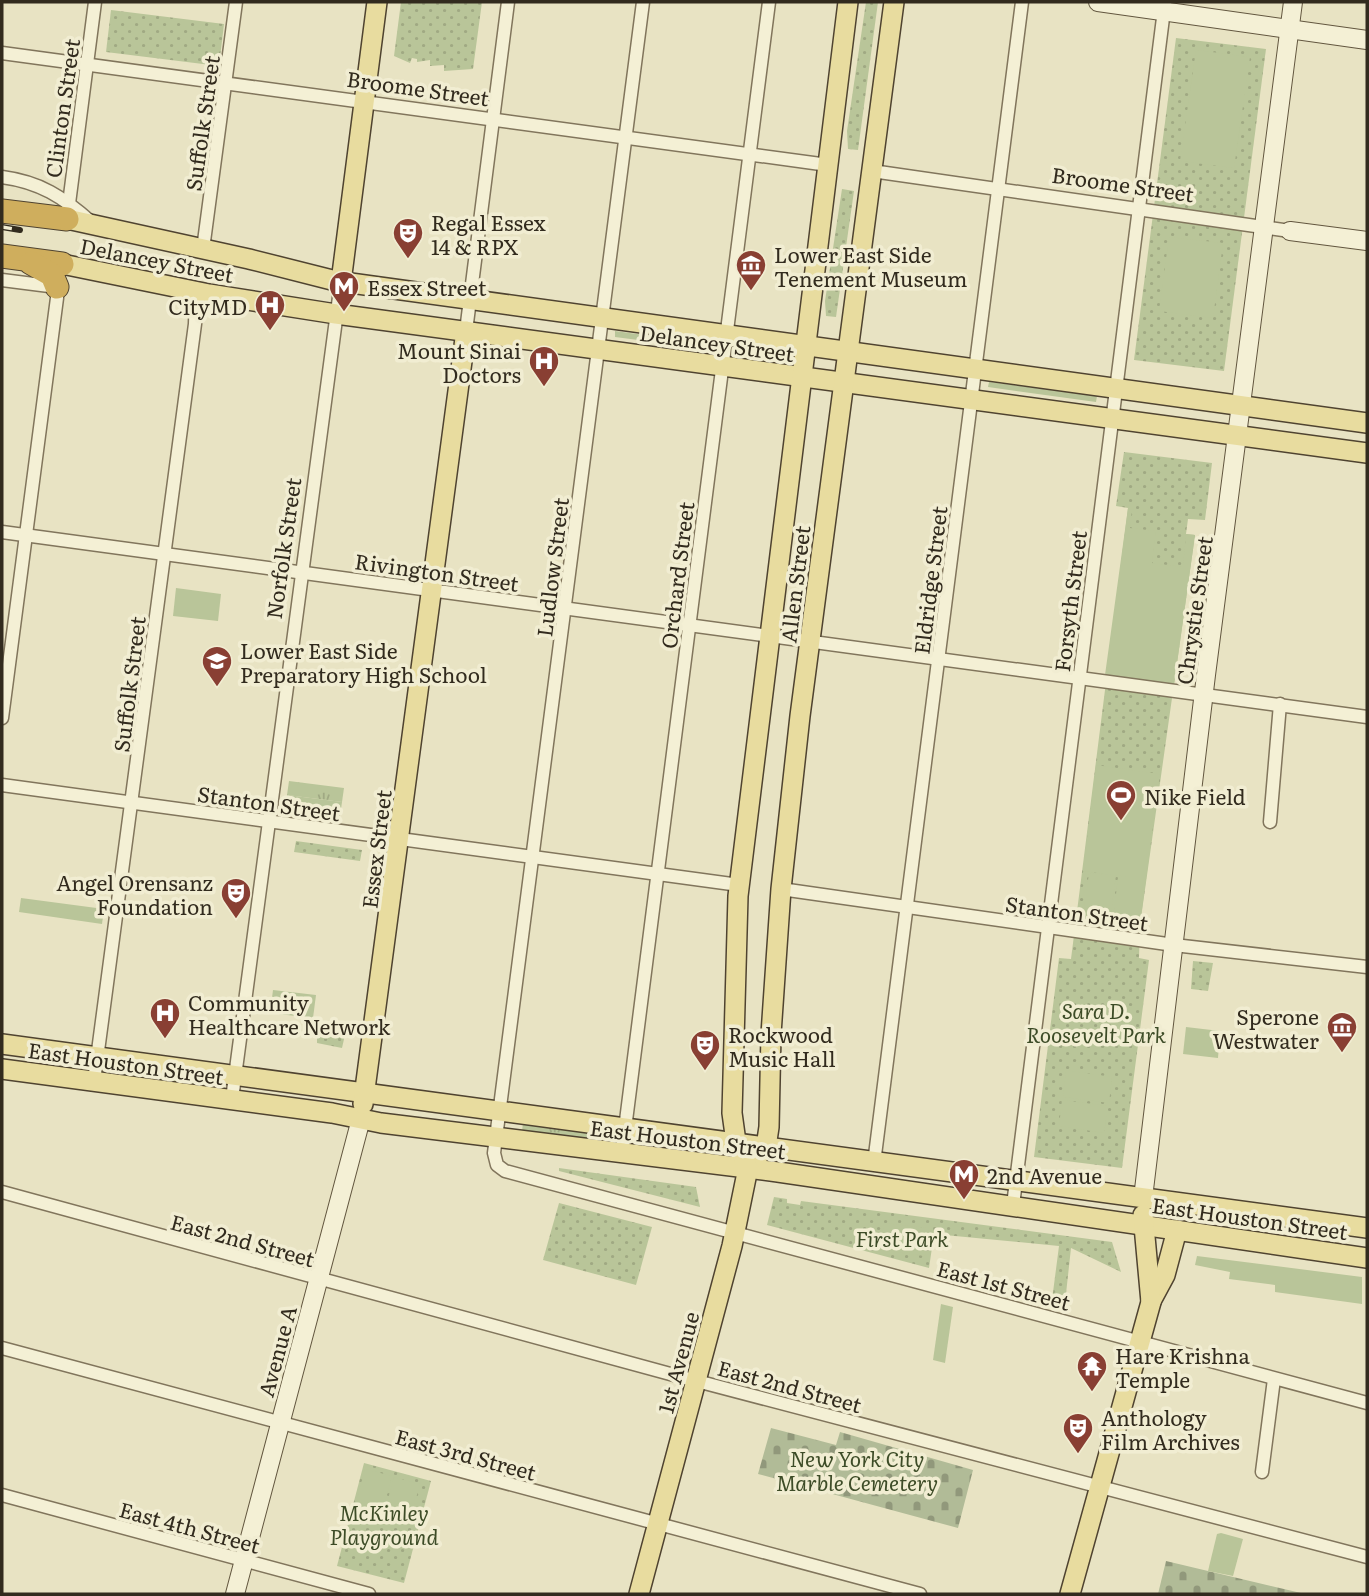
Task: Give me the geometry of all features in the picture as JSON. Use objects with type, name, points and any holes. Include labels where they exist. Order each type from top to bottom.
[{"type":"highway","points":[[2,211],[67,211]]},
{"type":"highway","points":[[2,256],[62,264]]},
{"type":"highway","points":[[25,260],[51,275],[57,287]]},
{"type":"main road","name":"Norfolk Street","points":[[341,282],[377,2]]},
{"type":"main road","name":"Allen Street","points":[[736,1142],[732,1113],[739,885],[848,2]]},
{"type":"main road","name":"Allen Street","points":[[766,1147],[781,889],[810,641],[894,2]]},
{"type":"main road","points":[[1098,2],[1164,6],[1367,40]]},
{"type":"main road","name":"Chrystie Street","points":[[1143,1224],[1143,1198],[1204,694],[1293,2]]},
{"type":"main road","name":"Delancey Street","points":[[67,211],[94,225],[341,282],[1367,423]]},
{"type":"main road","name":"Broome Street","points":[[1290,231],[1367,241]]},
{"type":"main road","name":"Delancey Street","points":[[62,264],[196,291],[337,314],[1367,453]]},
{"type":"main road","name":"Essex Street","points":[[361,1119],[466,331]]},
{"type":"main road","name":"East Houston Street","points":[[2,1044],[1367,1228]]},
{"type":"main road","name":"East Houston Street","points":[[2,1069],[232,1099],[496,1138],[748,1168],[1367,1258]]},
{"type":"main road","name":"Avenue A","points":[[235,1594],[361,1119]]},
{"type":"main road","points":[[736,1142],[748,1168],[766,1147]]},
{"type":"main road","name":"1st Avenue","points":[[639,1594],[735,1232],[748,1168]]},
{"type":"main road","points":[[1143,1224],[1150,1302]]},
{"type":"main road","points":[[1070,1594],[1150,1302],[1165,1275],[1177,1230]]},
{"type":"street","name":"Clinton Street","points":[[67,211],[94,2]]},
{"type":"street","name":"Suffolk Street","points":[[204,249],[236,2]]},
{"type":"street","name":"Essex Street","points":[[466,331],[508,2]]},
{"type":"street","name":"Ludlow Street","points":[[496,1138],[643,2]]},
{"type":"street","name":"Orchard Street","points":[[622,1152],[769,2]]},
{"type":"street","name":"Eldridge Street","points":[[874,1163],[1022,2]]},
{"type":"street","name":"Forsyth Street","points":[[1013,1205],[1164,6]]},
{"type":"street","name":"Broome Street","points":[[2,53],[828,165]]},
{"type":"street","name":"Broome Street","points":[[872,172],[1290,231]]},
{"type":"street","name":"Delancey Street","points":[[2,177],[37,184],[67,211]]},
{"type":"street","points":[[2,280],[57,287],[2,718]]},
{"type":"street","name":"Norfolk Street","points":[[232,1099],[341,282]]},
{"type":"street","name":"Suffolk Street","points":[[94,1081],[195,324],[196,291]]},
{"type":"street","name":"Rivington Street","points":[[2,531],[1367,717]]},
{"type":"street","points":[[1270,822],[1280,704]]},
{"type":"street","name":"Stanton Street","points":[[2,785],[739,885]]},
{"type":"street","name":"Stanton Street","points":[[781,889],[1046,927],[1367,967]]},
{"type":"street","name":"East 1st Street","points":[[496,1138],[495,1161],[505,1171],[1367,1404]]},
{"type":"street","name":"East 2nd Street","points":[[2,1192],[319,1280],[1367,1557]]},
{"type":"street","name":"East 3rd Street","points":[[2,1348],[920,1594]]},
{"type":"street","points":[[1262,1472],[1274,1379]]},
{"type":"street","name":"East 4th Street","points":[[2,1494],[369,1594]]},
{"type":"green space","points":[[401,2],[482,2],[473,69],[444,71],[444,65],[430,66],[430,60],[417,62],[417,59],[412,58],[410,63],[394,56]]},
{"type":"green space","points":[[866,2],[878,2],[858,150],[848,149],[847,131]]},
{"type":"green space","points":[[111,10],[224,24],[219,66],[106,52]]},
{"type":"green space","points":[[1176,38],[1266,49],[1224,371],[1134,360]]},
{"type":"green space","points":[[1196,50],[1250,57],[1234,168],[1180,161]]},
{"type":"green space","points":[[842,189],[854,191],[836,317],[826,316],[825,301]]},
{"type":"green space","points":[[1169,237],[1223,243],[1213,318],[1159,311]]},
{"type":"green space","points":[[615,331],[709,344],[708,349],[615,337]]},
{"type":"green space","points":[[989,382],[1097,396],[1096,402],[988,387]]},
{"type":"green space","name":"Sara D. Roosevelt Park","points":[[1124,452],[1212,463],[1205,520],[1188,519],[1186,534],[1195,535],[1140,925],[1139,958],[1149,960],[1122,1168],[1034,1157],[1059,958],[1071,959],[1128,508],[1116,506]]},
{"type":"green space","points":[[1128,508],[1132,508],[1130,528],[1156,531],[1152,563],[1183,567],[1186,534],[1195,535],[1174,685],[1105,675]]},
{"type":"green space","points":[[176,588],[221,594],[218,621],[173,616]]},
{"type":"green space","name":"Nike Field","points":[[1096,765],[1160,774],[1140,924],[1113,920],[1118,877],[1126,877],[1116,875],[1110,920],[1083,916],[1089,873],[1111,875],[1083,871]]},
{"type":"green space","points":[[289,781],[344,788],[342,802],[287,795]]},
{"type":"green space","points":[[287,795],[342,802],[340,816],[285,809]]},
{"type":"green space","points":[[296,841],[362,850],[360,861],[294,852]]},
{"type":"green space","points":[[21,898],[104,909],[102,924],[19,912]]},
{"type":"green space","points":[[1193,961],[1213,963],[1208,991],[1191,989]]},
{"type":"green space","points":[[273,990],[316,995],[313,1018],[270,1013]]},
{"type":"green space","points":[[333,1022],[347,1026],[342,1048],[317,1043],[317,1023],[329,1025]]},
{"type":"green space","points":[[1186,1027],[1220,1031],[1218,1058],[1183,1054]]},
{"type":"green space","points":[[120,1068],[214,1080],[212,1092],[119,1080]]},
{"type":"green space","points":[[1066,1070],[1112,1077],[1109,1103],[1063,1097]]},
{"type":"green space","points":[[1062,1100],[1108,1106],[1104,1133],[1059,1126]]},
{"type":"green space","points":[[523,1122],[601,1134],[599,1143],[522,1132]]},
{"type":"green space","points":[[559,1168],[696,1187],[700,1207],[559,1171]]},
{"type":"green space","name":"First Park","points":[[774,1197],[800,1205],[801,1201],[1112,1242],[1121,1272],[1071,1248],[1065,1303],[1052,1300],[1059,1246],[934,1234],[929,1268],[767,1225]]},
{"type":"green space","points":[[559,1203],[652,1227],[636,1285],[543,1260]]},
{"type":"green space","points":[[884,1223],[929,1228],[925,1256],[880,1250]]},
{"type":"green space","points":[[1197,1256],[1362,1277],[1362,1304],[1275,1292],[1275,1285],[1229,1279],[1230,1272],[1195,1265]]},
{"type":"green space","points":[[941,1304],[953,1307],[945,1363],[933,1360]]},
{"type":"green space","name":"New York City Marble Cemetery","points":[[771,1428],[836,1445],[840,1432],[973,1470],[958,1528],[758,1474]]},
{"type":"green space","name":"McKinley Playground","points":[[364,1463],[431,1481],[404,1583],[337,1566]]},
{"type":"green space","points":[[365,1469],[392,1476],[381,1517],[354,1510]]},
{"type":"green space","points":[[394,1477],[420,1484],[409,1524],[383,1517]]},
{"type":"green space","points":[[1217,1534],[1243,1539],[1233,1576],[1208,1571]]},
{"type":"green space","points":[[1166,1561],[1301,1593],[1158,1594]]},
{"type":"railway","points":[[2,227],[20,230]]},
{"type":"place","name":"Regal Essex 14 & RPX","points":[[408,260]]},
{"type":"place","name":"Lower East Side Tenement Museum","points":[[751,292]]},
{"type":"place","name":"Essex Street","points":[[344,313]]},
{"type":"place","name":"CityMD","points":[[270,332]]},
{"type":"place","name":"Mount Sinai Doctors","points":[[544,388]]},
{"type":"place","name":"Lower East Side Preparatory High School","points":[[217,688]]},
{"type":"place","name":"Nike Field","points":[[1121,822]]},
{"type":"place","name":"Angel Orensanz Foundation","points":[[236,920]]},
{"type":"place","name":"Community Healthcare Network","points":[[165,1040]]},
{"type":"place","name":"Sperone Westwater","points":[[1342,1054]]},
{"type":"place","name":"Rockwood Music Hall","points":[[705,1072]]},
{"type":"place","name":"2nd Avenue","points":[[964,1201]]},
{"type":"place","name":"Hare Krishna Temple","points":[[1092,1393]]},
{"type":"place","name":"Anthology Film Archives","points":[[1078,1455]]}]
